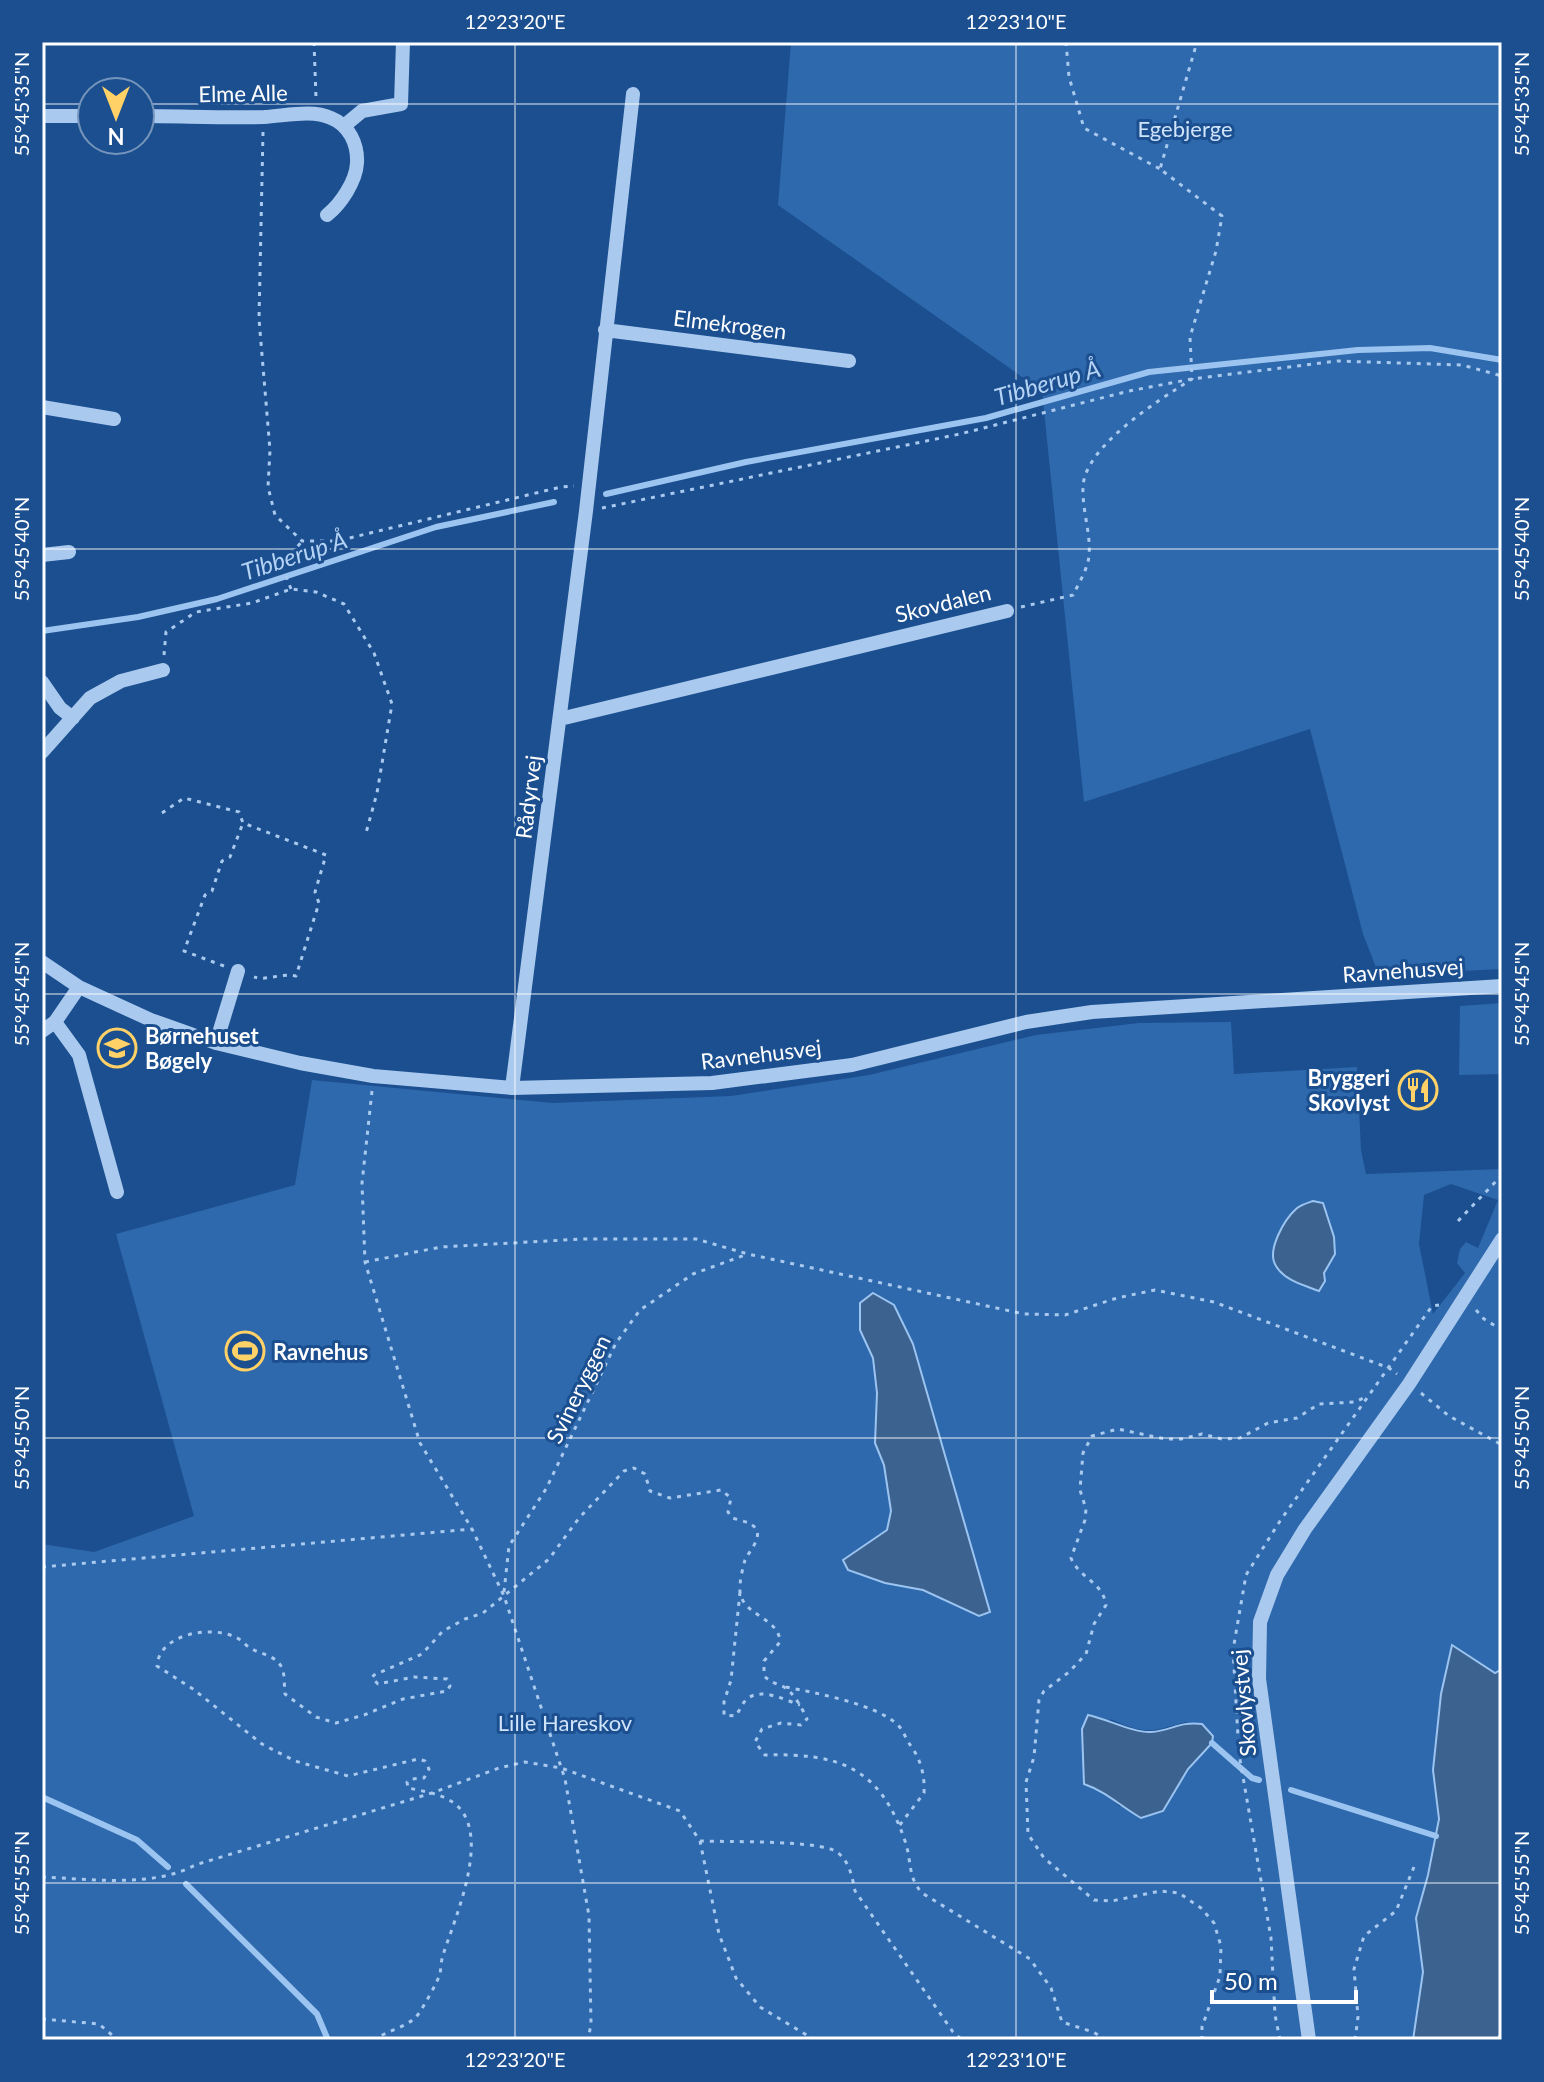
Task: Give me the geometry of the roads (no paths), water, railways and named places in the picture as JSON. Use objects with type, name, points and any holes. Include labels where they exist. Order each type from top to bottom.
[{"type":"street","points":[[327,215],[335,209],[357,169],[358,154],[344,126],[362,111],[401,104],[403,42]]},
{"type":"street","points":[[605,330],[633,94]]},
{"type":"street","name":"Elme Alle","points":[[156,116],[316,114],[344,126]]},
{"type":"street","points":[[42,116],[76,116]]},
{"type":"street","name":"Elmekrogen","points":[[605,330],[849,361]]},
{"type":"street","name":"Rådyrvej","points":[[512,1088],[586,511],[605,330]]},
{"type":"street","points":[[42,407],[114,419]]},
{"type":"street","points":[[42,555],[69,552]]},
{"type":"street","name":"Skovdalen","points":[[560,719],[1007,611]]},
{"type":"street","points":[[42,752],[90,698],[121,681],[163,670]]},
{"type":"street","points":[[42,682],[60,708],[73,718]]},
{"type":"street","name":"Ravnehusvej","points":[[42,962],[79,987],[151,1020],[216,1043],[373,1076],[512,1088],[712,1083],[852,1065],[1026,1022],[1092,1012],[1502,986]]},
{"type":"street","points":[[216,1043],[238,971]]},
{"type":"street","points":[[42,1031],[55,1022],[79,987]]},
{"type":"street","points":[[55,1022],[79,1055],[117,1192]]},
{"type":"street","name":"Skovlystvej","points":[[1309,2040],[1259,1679],[1260,1622],[1277,1575],[1298,1540],[1409,1384],[1502,1239]]},
{"type":"waterway","name":"Tibberup Å","points":[[606,494],[746,462],[986,418],[1149,372],[1358,350],[1430,348],[1502,360]]},
{"type":"waterway","name":"Tibberup Å","points":[[42,631],[138,617],[217,599],[436,527],[554,502]]},
{"type":"waterway","points":[[1212,1743],[1252,1778],[1259,1780]]},
{"type":"waterway","points":[[1291,1790],[1436,1836]]},
{"type":"waterway","points":[[42,1797],[137,1840],[168,1867]]},
{"type":"waterway","points":[[186,1884],[317,2014],[328,2040]]},
{"type":"place","name":"Børnehuset Bøgely","points":[[117,1048]]},
{"type":"place","name":"Bryggeri Skovlyst","points":[[1418,1090]]},
{"type":"place","name":"Ravnehus","points":[[245,1351]]},
{"type":"park label","name":"Egebjerge","points":[[1185,128]]},
{"type":"park label","name":"Lille Hareskov","points":[[565,1722]]}]
